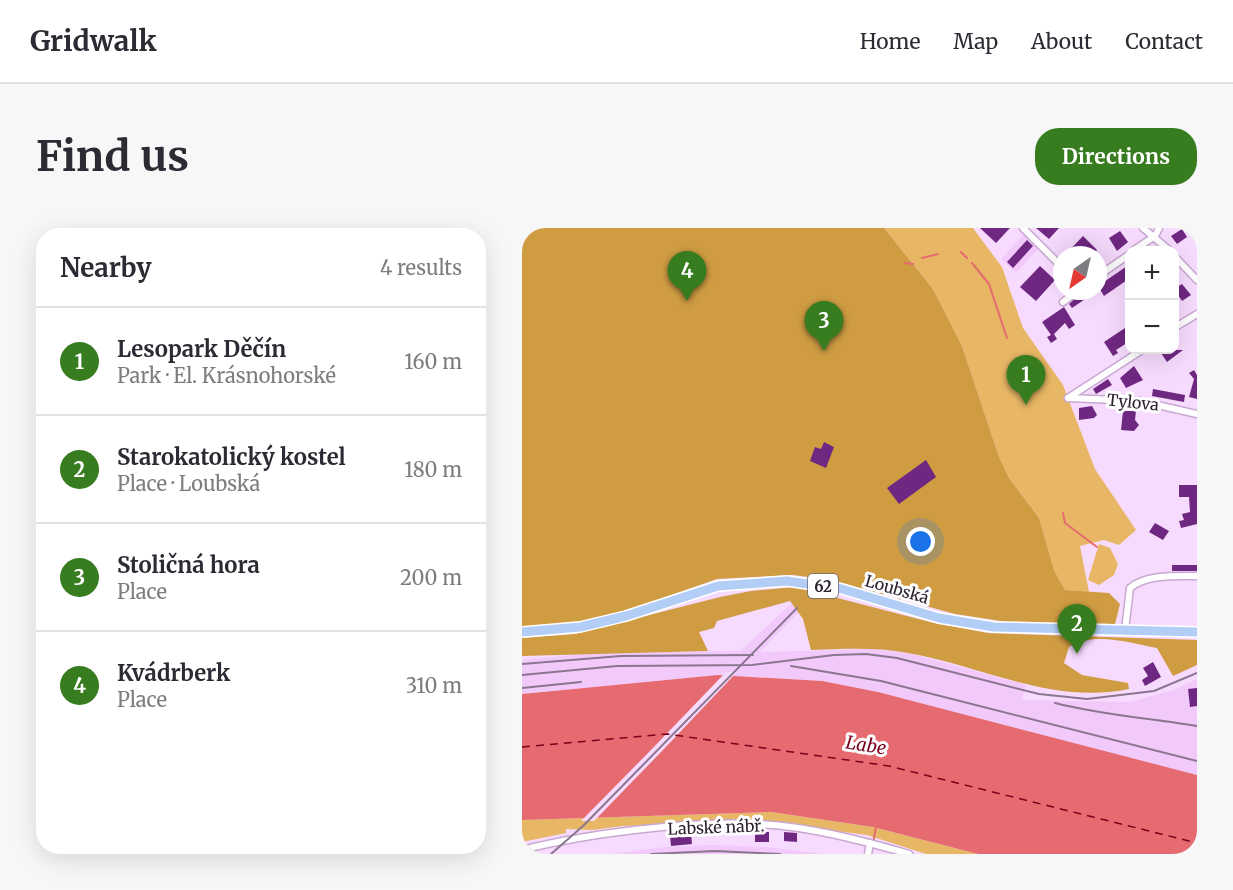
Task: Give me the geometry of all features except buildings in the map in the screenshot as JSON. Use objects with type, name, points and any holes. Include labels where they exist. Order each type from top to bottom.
[{"type":"main road","name":"Loubská","points":[[522,632],[579,627],[603,622],[718,586],[787,581],[842,589],[967,623],[994,627],[1197,632]]},
{"type":"street","points":[[1023,228],[1053,258]]},
{"type":"street","points":[[1143,228],[1165,246]]},
{"type":"street","points":[[1140,246],[1155,236],[1159,228]]},
{"type":"street","points":[[1107,270],[1125,257]]},
{"type":"street","points":[[1179,261],[1197,280]]},
{"type":"street","points":[[1179,325],[1197,314]]},
{"type":"street","name":"Tylova","points":[[1136,354],[1068,398],[1138,401],[1197,414]]},
{"type":"street","points":[[1125,630],[1130,588],[1135,584],[1170,576],[1197,576]]},
{"type":"street","name":"Labské nábř.","points":[[522,850],[631,832],[758,824],[870,843],[909,854]]},
{"type":"street","points":[[868,854],[870,843]]},
{"type":"shaded area","points":[[522,228],[884,228],[933,289],[962,346],[999,457],[1009,478],[1039,518],[1054,570],[1065,590],[1109,593],[1120,604],[1115,624],[1007,622],[955,614],[831,580],[793,575],[717,579],[626,611],[575,623],[522,627]]},
{"type":"shaded area","points":[[884,228],[973,228],[1002,267],[1023,328],[1063,385],[1095,469],[1136,530],[1119,545],[1104,540],[1080,546],[1089,592],[1065,590],[1054,570],[1039,518],[1009,478],[999,457],[962,346],[933,289]]},
{"type":"shaded area","points":[[1023,235],[1038,249],[1016,273],[1001,259]]},
{"type":"shaded area","points":[[1099,544],[1110,548],[1118,564],[1114,575],[1099,585],[1088,580]]},
{"type":"shaded area","points":[[795,587],[934,623],[988,633],[1197,640],[1197,665],[1173,676],[1157,648],[1124,641],[1089,640],[1069,647],[1064,663],[1082,675],[1128,683],[1129,689],[1100,693],[1045,688],[936,659],[896,651],[811,650],[803,619],[790,601],[717,621],[714,628],[699,632],[708,651],[522,656],[522,638],[575,634],[720,597],[751,591]]},
{"type":"shaded area","points":[[792,603],[799,612],[760,652],[872,649],[909,653],[1026,685],[1022,700],[1131,702],[1176,689],[1197,679],[1197,775],[878,692],[822,681],[719,675],[522,694],[522,660],[593,653],[740,651]]},
{"type":"shaded area","points":[[771,812],[873,827],[978,854],[926,854],[867,835],[761,821],[623,826],[593,830],[566,829],[566,833],[522,842],[522,820]]},
{"type":"shaded area","points":[[714,845],[767,847],[824,854],[613,854],[664,847]]},
{"type":"water","name":"Labe","points":[[718,675],[822,681],[878,692],[1197,775],[1197,854],[978,854],[873,827],[771,812],[522,820],[522,694]]},
{"type":"pier","points":[[726,672],[737,672],[662,751],[650,751]]},
{"type":"pier","points":[[650,751],[662,751],[594,821],[581,821]]},
{"type":"waterway","points":[[961,252],[967,258]]},
{"type":"waterway","points":[[922,258],[938,254]]},
{"type":"waterway","points":[[905,263],[913,264]]},
{"type":"waterway","points":[[972,263],[989,284],[1007,338]]},
{"type":"waterway","points":[[1063,513],[1065,523],[1097,547]]},
{"type":"waterway","points":[[871,854],[876,827]]},
{"type":"ferry route","points":[[522,747],[667,734],[889,766],[1197,843]]},
{"type":"railway","points":[[551,854],[583,826],[797,608]]},
{"type":"railway","points":[[522,675],[617,666],[752,665],[834,655],[866,654],[897,658],[1039,694],[1087,699],[1154,691],[1197,673]]},
{"type":"railway","points":[[522,664],[621,656],[753,655]]},
{"type":"railway","points":[[791,666],[881,681],[1197,761]]},
{"type":"railway","points":[[522,688],[581,682]]},
{"type":"railway","points":[[1055,703],[1197,726]]},
{"type":"railway","points":[[651,854],[715,851],[780,854]]},
{"type":"place","name":"Kvádrberk","points":[[687,301]]},
{"type":"place","name":"Stoličná hora","points":[[824,351]]},
{"type":"place","name":"Lesopark Děčín","points":[[1026,405]]},
{"type":"place","name":"Starokatolický kostel","points":[[1077,654]]}]
